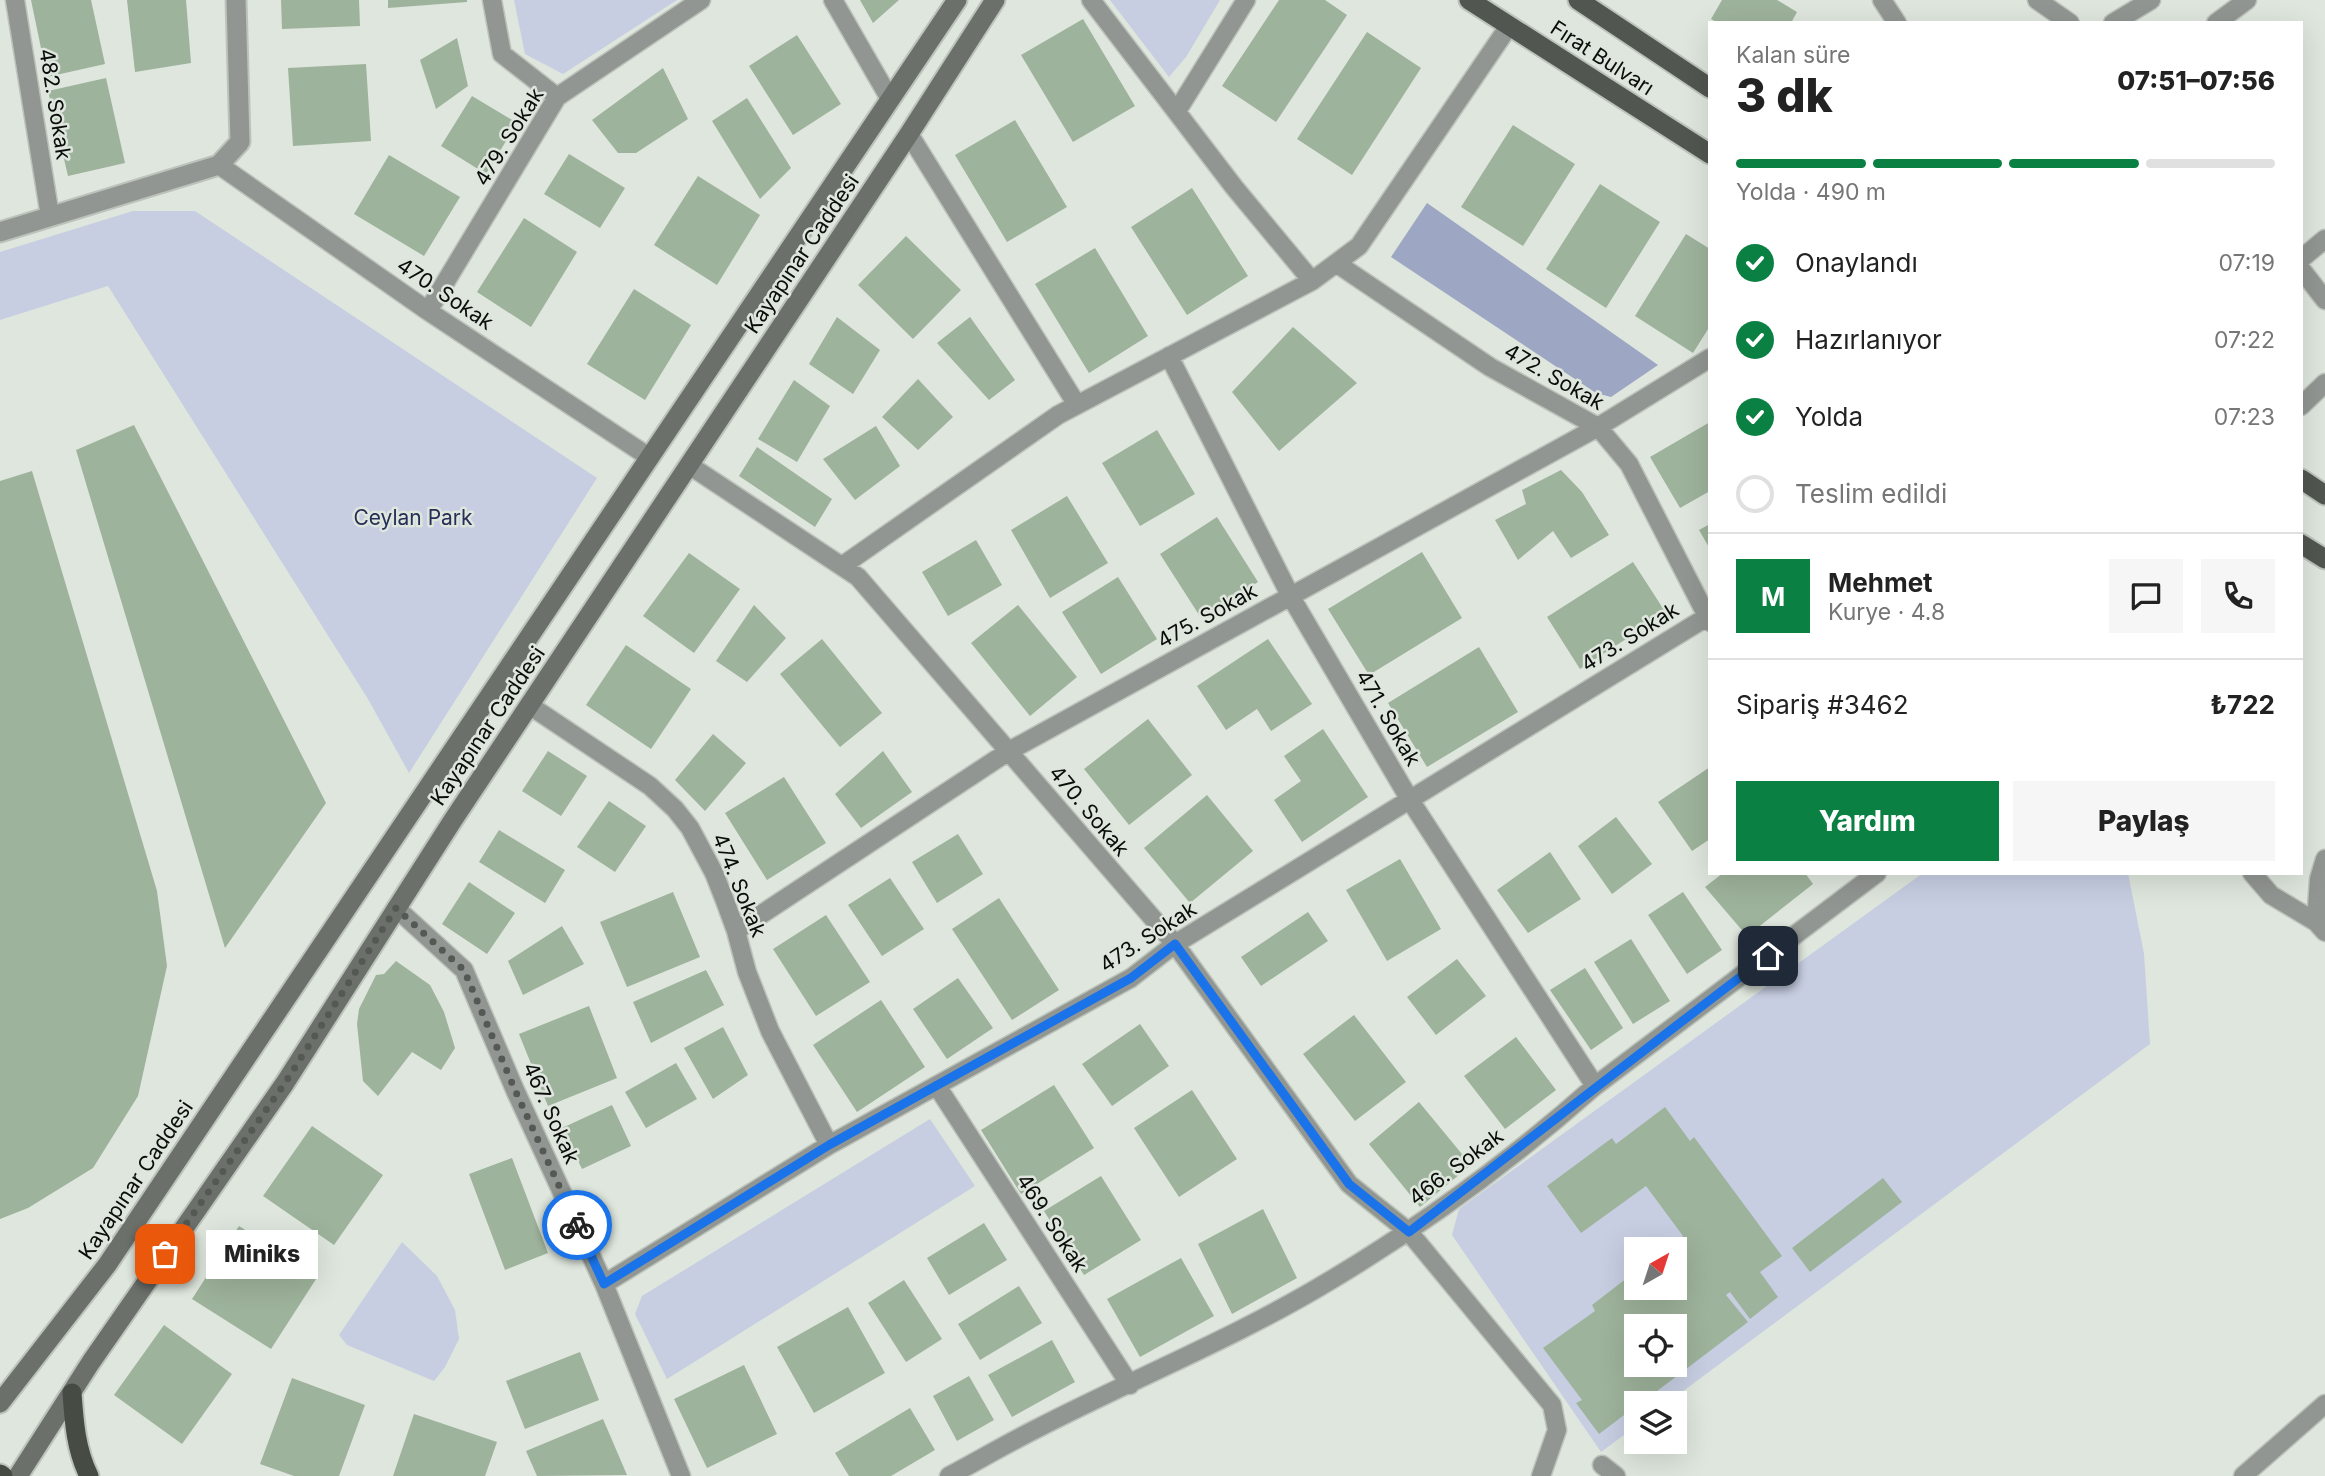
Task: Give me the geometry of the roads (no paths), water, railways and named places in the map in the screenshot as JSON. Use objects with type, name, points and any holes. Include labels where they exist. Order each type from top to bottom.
[{"type":"highway","points":[[72,1393],[81,1460],[89,1476]]},
{"type":"main road","name":"Kayapınar Caddesi","points":[[0,1403],[107,1265],[957,0]]},
{"type":"main road","name":"Kayapınar Caddesi","points":[[18,1476],[91,1362],[285,1083],[529,705],[909,134],[995,0]]},
{"type":"main road","name":"Fırat Bulvarı","points":[[1469,0],[1708,154]]},
{"type":"main road","name":"Fırat Bulvarı","points":[[1578,0],[1708,87]]},
{"type":"main road","points":[[2303,480],[2325,495]]},
{"type":"street","name":"482. Sokak","points":[[15,0],[50,216]]},
{"type":"street","points":[[0,232],[219,165],[240,142],[236,0]]},
{"type":"street","points":[[492,0],[502,54],[557,97]]},
{"type":"street","name":"479. Sokak","points":[[428,311],[557,97],[701,0]]},
{"type":"street","points":[[833,0],[890,99]]},
{"type":"street","points":[[1091,0],[1234,187],[1312,281]]},
{"type":"street","points":[[1177,111],[1246,0]]},
{"type":"street","points":[[1882,0],[1896,21]]},
{"type":"street","points":[[2037,0],[2067,21]]},
{"type":"street","points":[[2116,21],[2151,0]]},
{"type":"street","points":[[2219,21],[2248,0]]},
{"type":"street","points":[[842,566],[1058,415],[1312,281],[1359,246],[1509,26]]},
{"type":"street","points":[[909,134],[1077,405]]},
{"type":"street","name":"470. Sokak","points":[[219,165],[428,311],[649,457]]},
{"type":"street","points":[[2303,257],[2325,239]]},
{"type":"street","name":"472. Sokak","points":[[1336,262],[1490,367],[1598,427],[1629,464],[1708,616]]},
{"type":"street","points":[[2303,272],[2325,300]]},
{"type":"street","name":"471. Sokak","points":[[1169,356],[1291,597],[1410,800],[1595,1086]]},
{"type":"street","name":"475. Sokak","points":[[736,931],[1009,751],[1598,427],[1708,359]]},
{"type":"street","points":[[2303,404],[2325,383]]},
{"type":"street","name":"470. Sokak","points":[[689,465],[858,577],[1175,944],[1349,1184],[1409,1232],[1552,1405],[1557,1430],[1541,1476]]},
{"type":"street","name":"473. Sokak","points":[[604,1284],[829,1145],[1131,978],[1175,944],[1708,619]]},
{"type":"street","name":"474. Sokak","points":[[529,705],[650,786],[676,809],[691,828],[714,873],[770,1031],[829,1145]]},
{"type":"street","points":[[2320,927],[2319,879],[2325,859]]},
{"type":"street","points":[[2254,875],[2271,895],[2320,927]]},
{"type":"street","name":"466. Sokak","points":[[950,1476],[1039,1428],[1185,1359],[1328,1282],[1409,1232],[1868,876]]},
{"type":"street","name":"467. Sokak","points":[[396,908],[464,970],[515,1090],[604,1284],[681,1476]]},
{"type":"street","name":"469. Sokak","points":[[937,1086],[1130,1385]]},
{"type":"street","points":[[2243,1476],[2325,1404]]},
{"type":"street","points":[[1602,1465],[1616,1476]]},
{"type":"place","name":"Miniks","points":[[165,1254]]},
{"type":"park label","name":"Ceylan Park","points":[[413,518]]}]
